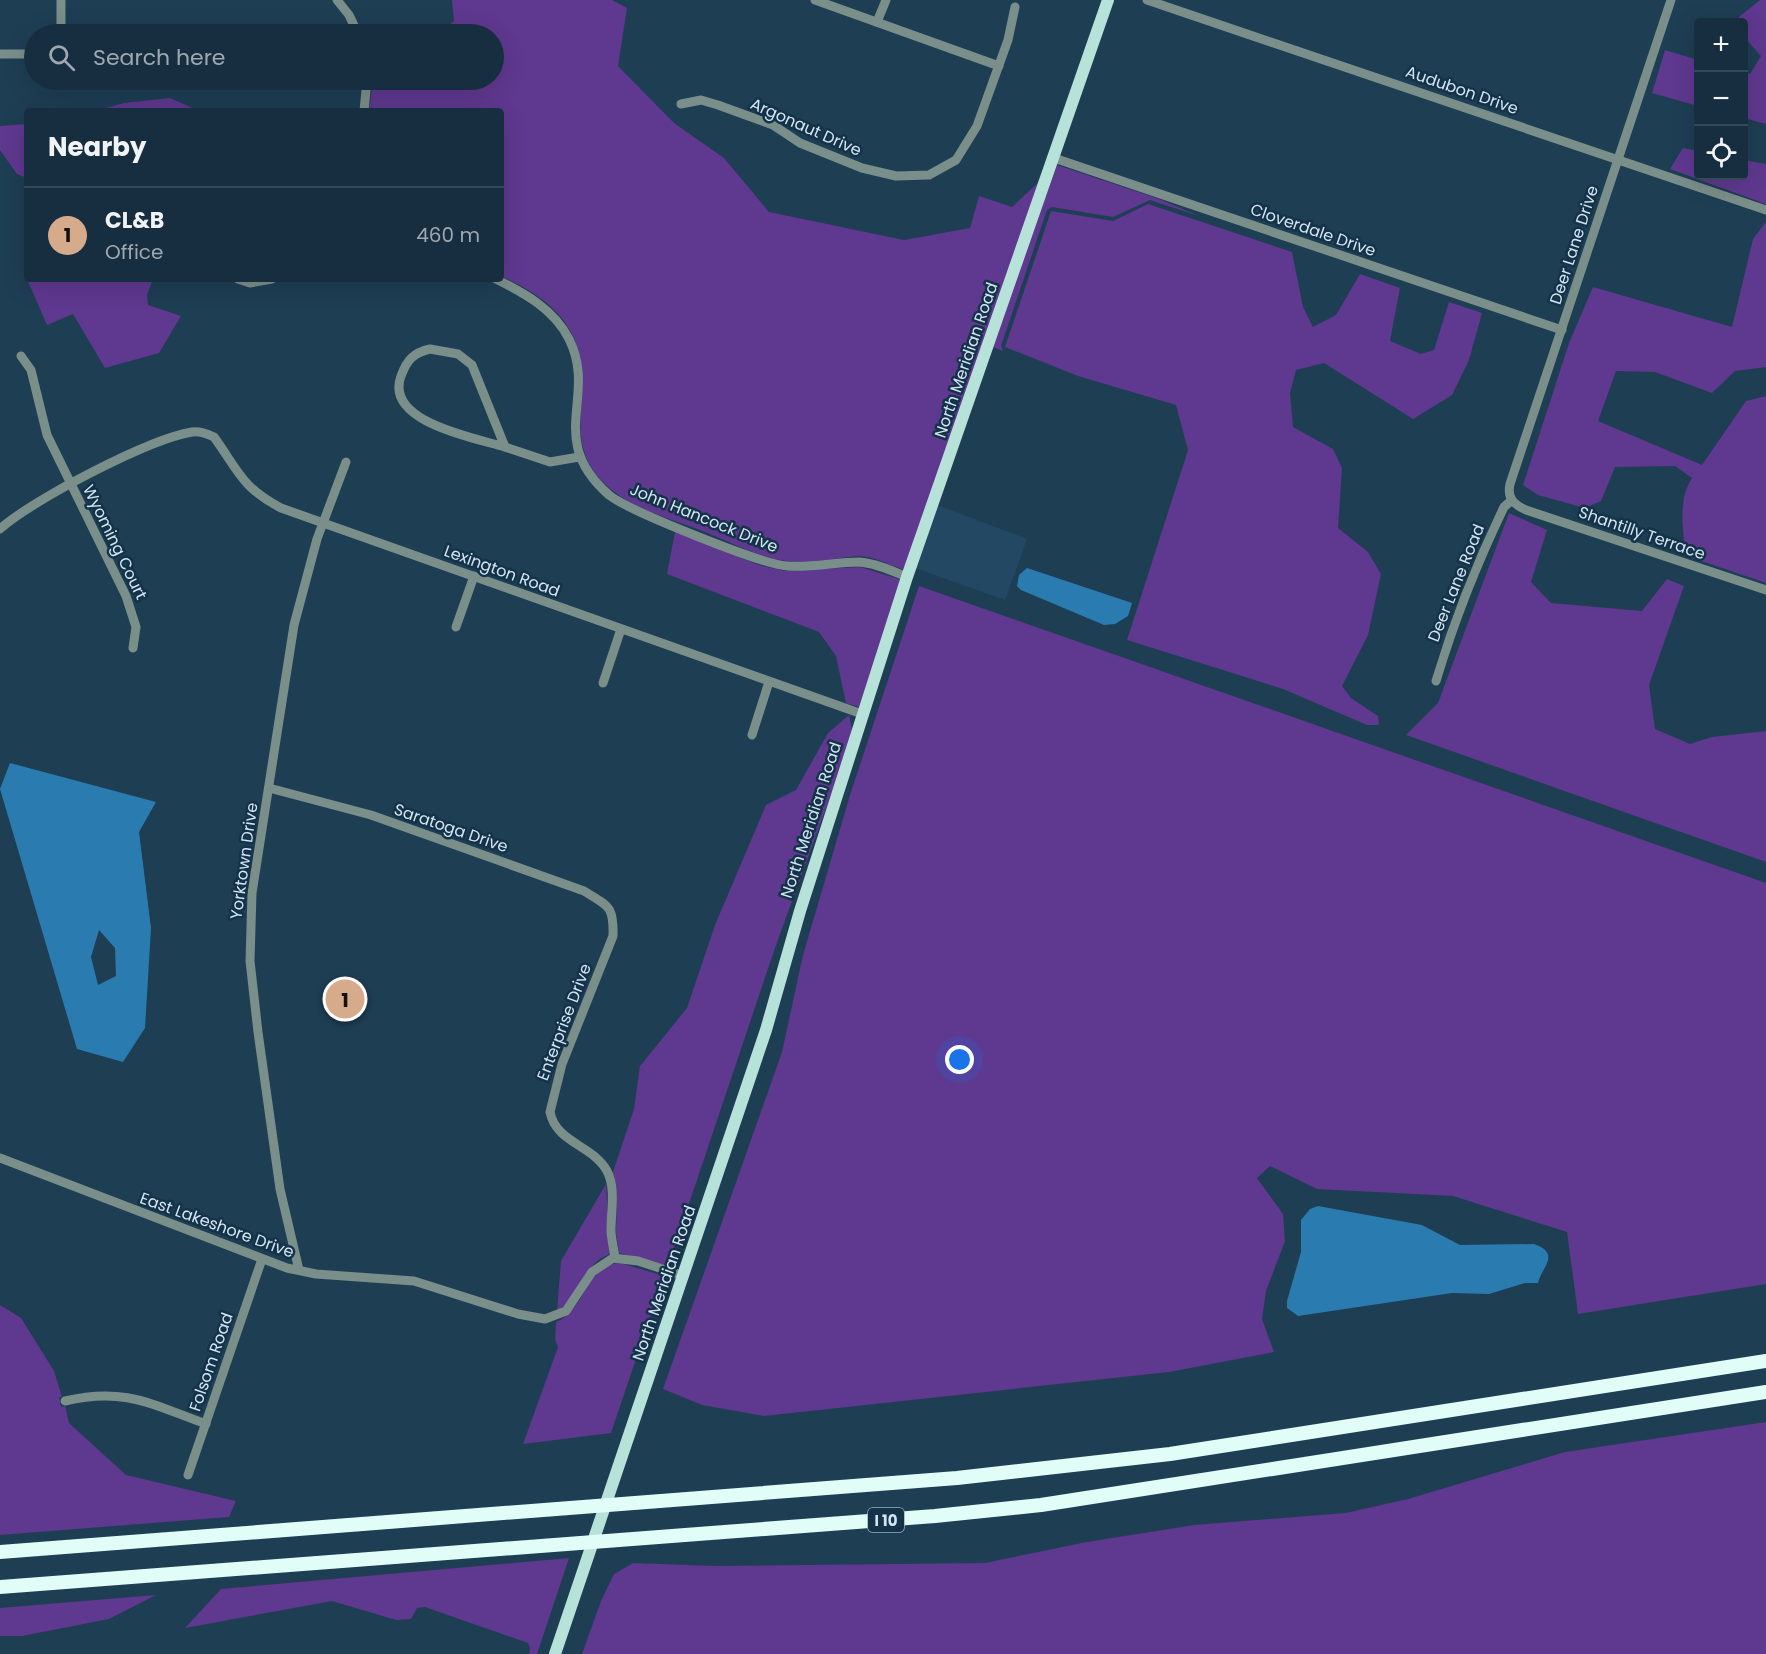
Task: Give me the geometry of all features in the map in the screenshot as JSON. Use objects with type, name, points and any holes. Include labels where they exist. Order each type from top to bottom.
[{"type":"highway","name":"I 10","points":[[0,1552],[1016,1472],[1182,1452],[1766,1361]]},
{"type":"highway","name":"I 10","points":[[0,1587],[888,1520],[1041,1505],[1766,1392]]},
{"type":"main road","name":"North Meridian Road","points":[[555,1654],[766,1030],[862,714],[1108,0]]},
{"type":"street","points":[[61,0],[61,24]]},
{"type":"street","points":[[337,0],[353,24]]},
{"type":"street","points":[[815,0],[999,66]]},
{"type":"street","points":[[877,22],[886,0]]},
{"type":"street","name":"Audubon Drive","points":[[1148,0],[1766,210]]},
{"type":"street","name":"Deer Lane Drive","points":[[1512,500],[1510,484],[1671,0]]},
{"type":"street","name":"Argonaut Drive","points":[[681,104],[701,100],[718,105],[773,125],[800,143],[862,168],[896,176],[929,176],[956,160],[972,136],[1012,27],[1015,7]]},
{"type":"street","points":[[0,54],[24,54]]},
{"type":"street","points":[[364,108],[366,90]]},
{"type":"street","name":"Cloverdale Drive","points":[[1054,158],[1562,330]]},
{"type":"street","name":"John Hancock Drive","points":[[501,282],[543,307],[555,318],[569,339],[578,373],[576,430],[579,457],[592,479],[611,497],[639,512],[761,560],[786,566],[861,562],[908,577]]},
{"type":"street","points":[[505,447],[472,365],[458,354],[441,350],[417,352],[411,357],[399,381],[407,409],[420,420],[550,462],[579,457]]},
{"type":"street","name":"Wyoming Court","points":[[21,356],[31,370],[47,435],[126,596],[136,627],[133,648]]},
{"type":"street","name":"Lexington Road","points":[[71,485],[159,442],[192,432],[206,433],[214,437],[242,481],[251,490],[280,508],[862,714]]},
{"type":"street","name":"Yorktown Drive","points":[[299,1270],[280,1190],[250,962],[254,870],[294,625],[324,524],[346,462]]},
{"type":"street","points":[[0,529],[24,510],[71,485]]},
{"type":"street","name":"Shantilly Terrace","points":[[1512,500],[1526,510],[1766,590]]},
{"type":"street","name":"Deer Lane Road","points":[[1436,681],[1449,638],[1480,560],[1504,507],[1512,500]]},
{"type":"street","points":[[456,627],[474,576]]},
{"type":"street","points":[[603,683],[621,629]]},
{"type":"street","points":[[752,735],[769,681]]},
{"type":"street","name":"Saratoga Drive","points":[[269,788],[371,816],[584,891],[606,904],[614,915]]},
{"type":"street","name":"Enterprise Drive","points":[[614,915],[613,936],[562,1064],[550,1112],[561,1133],[589,1152],[607,1172],[612,1192],[611,1234],[615,1258]]},
{"type":"street","name":"East Lakeshore Drive","points":[[0,1158],[262,1259],[299,1270],[414,1281],[518,1314],[545,1319],[566,1311],[592,1272],[615,1258]]},
{"type":"street","points":[[615,1258],[638,1261],[684,1276]]},
{"type":"street","name":"Folsom Road","points":[[188,1475],[262,1259]]},
{"type":"street","points":[[65,1401],[91,1395],[120,1395],[206,1424]]},
{"type":"shaded area","points":[[452,0],[612,0],[627,8],[618,66],[674,123],[724,158],[769,212],[904,240],[970,228],[979,196],[1012,207],[1042,179],[905,570],[863,556],[804,562],[765,556],[634,504],[613,491],[595,473],[585,455],[581,436],[582,378],[580,357],[573,336],[567,325],[551,307],[504,278],[504,108],[369,108],[372,90],[504,90],[504,24],[450,24],[454,21]]},
{"type":"shaded area","points":[[1760,0],[1766,0],[1766,124],[1748,119],[1748,73],[1750,74],[1761,56],[1748,41],[1748,18],[1739,17]]},
{"type":"shaded area","points":[[1665,50],[1694,59],[1694,105],[1652,93]]},
{"type":"shaded area","points":[[170,98],[192,108],[106,108],[124,103]]},
{"type":"shaded area","points":[[24,124],[24,177],[17,174],[0,150],[0,126]]},
{"type":"shaded area","points":[[1683,148],[1694,150],[1694,178],[1670,169]]},
{"type":"shaded area","points":[[1748,161],[1766,164],[1766,204],[1700,180],[1748,180]]},
{"type":"shaded area","points":[[1057,165],[1159,199],[1199,216],[1150,200],[1113,217],[1052,207],[1047,210],[1001,346],[1003,351],[993,347]]},
{"type":"shaded area","points":[[1148,204],[1292,252],[1303,307],[1313,327],[1336,315],[1360,274],[1400,288],[1390,341],[1421,354],[1434,350],[1449,302],[1482,313],[1469,360],[1452,395],[1413,419],[1324,363],[1296,370],[1290,393],[1293,427],[1333,449],[1342,468],[1338,528],[1368,552],[1381,574],[1368,635],[1342,686],[1351,698],[1378,716],[1379,725],[1367,725],[1283,689],[1127,640],[1188,450],[1176,405],[1078,376],[1005,347],[1051,211],[1113,221]]},
{"type":"shaded area","points":[[1766,222],[1766,367],[1735,371],[1712,393],[1655,372],[1616,371],[1598,421],[1702,465],[1746,401],[1766,396],[1766,583],[1687,556],[1683,506],[1692,478],[1675,466],[1615,467],[1601,501],[1585,508],[1538,495],[1523,485],[1569,343],[1593,287],[1732,327],[1753,239]]},
{"type":"shaded area","points":[[28,282],[152,282],[147,295],[148,305],[181,316],[159,353],[105,368],[73,314],[47,325]]},
{"type":"shaded area","points":[[937,505],[1027,539],[1005,600],[915,568]]},
{"type":"shaded area","points":[[1509,513],[1547,530],[1531,582],[1551,603],[1642,611],[1667,579],[1684,586],[1649,685],[1655,729],[1690,744],[1712,737],[1766,731],[1766,862],[1406,735],[1438,703]]},
{"type":"shaded area","points":[[675,532],[759,565],[785,571],[860,567],[902,580],[859,707],[846,703],[836,656],[819,632],[667,574]]},
{"type":"shaded area","points":[[919,586],[1766,883],[1766,1284],[1578,1314],[1567,1232],[1453,1196],[1317,1189],[1270,1166],[1257,1178],[1283,1214],[1285,1241],[1266,1291],[1262,1319],[1274,1352],[1169,1372],[764,1416],[702,1405],[663,1389],[782,1052],[803,955],[850,795]]},
{"type":"shaded area","points":[[849,715],[852,729],[840,770],[776,945],[668,1266],[619,1253],[616,1233],[617,1192],[613,1172],[634,1109],[640,1066],[687,1008],[715,925],[766,805],[796,790],[828,733]]},
{"type":"shaded area","points":[[606,1184],[610,1254],[592,1266],[571,1298],[557,1311],[561,1261]]},
{"type":"shaded area","points":[[620,1263],[664,1276],[611,1433],[523,1444],[558,1347],[555,1339],[556,1322],[574,1308],[600,1271],[609,1265]]},
{"type":"shaded area","points":[[0,1305],[21,1318],[54,1371],[62,1397],[59,1397],[61,1407],[65,1406],[69,1423],[126,1475],[236,1501],[229,1517],[0,1535]]},
{"type":"shaded area","points":[[1766,1422],[1766,1654],[582,1654],[601,1601],[614,1574],[633,1563],[714,1566],[985,1563],[1087,1542],[1194,1525],[1346,1513],[1408,1499],[1565,1452]]},
{"type":"shaded area","points":[[569,1558],[537,1654],[529,1654],[528,1643],[425,1607],[417,1608],[411,1619],[396,1620],[332,1601],[185,1628],[221,1589]]},
{"type":"shaded area","points":[[156,1595],[109,1619],[22,1636],[0,1636],[0,1608]]},
{"type":"water","points":[[1027,568],[1132,603],[1128,616],[1115,624],[1104,625],[1021,590],[1017,586],[1019,575]]},
{"type":"water","points":[[10,763],[156,802],[139,832],[151,928],[145,1028],[123,1062],[77,1049],[0,789]],"holes":[[[99,930],[115,948],[116,976],[98,985],[91,957]]]},
{"type":"water","points":[[1318,1206],[1422,1225],[1460,1245],[1534,1244],[1547,1252],[1548,1262],[1538,1283],[1525,1283],[1489,1294],[1452,1293],[1298,1316],[1287,1308],[1287,1301],[1301,1252],[1301,1220],[1310,1209]]},
{"type":"place","name":"CL&B","points":[[345,999]]}]
